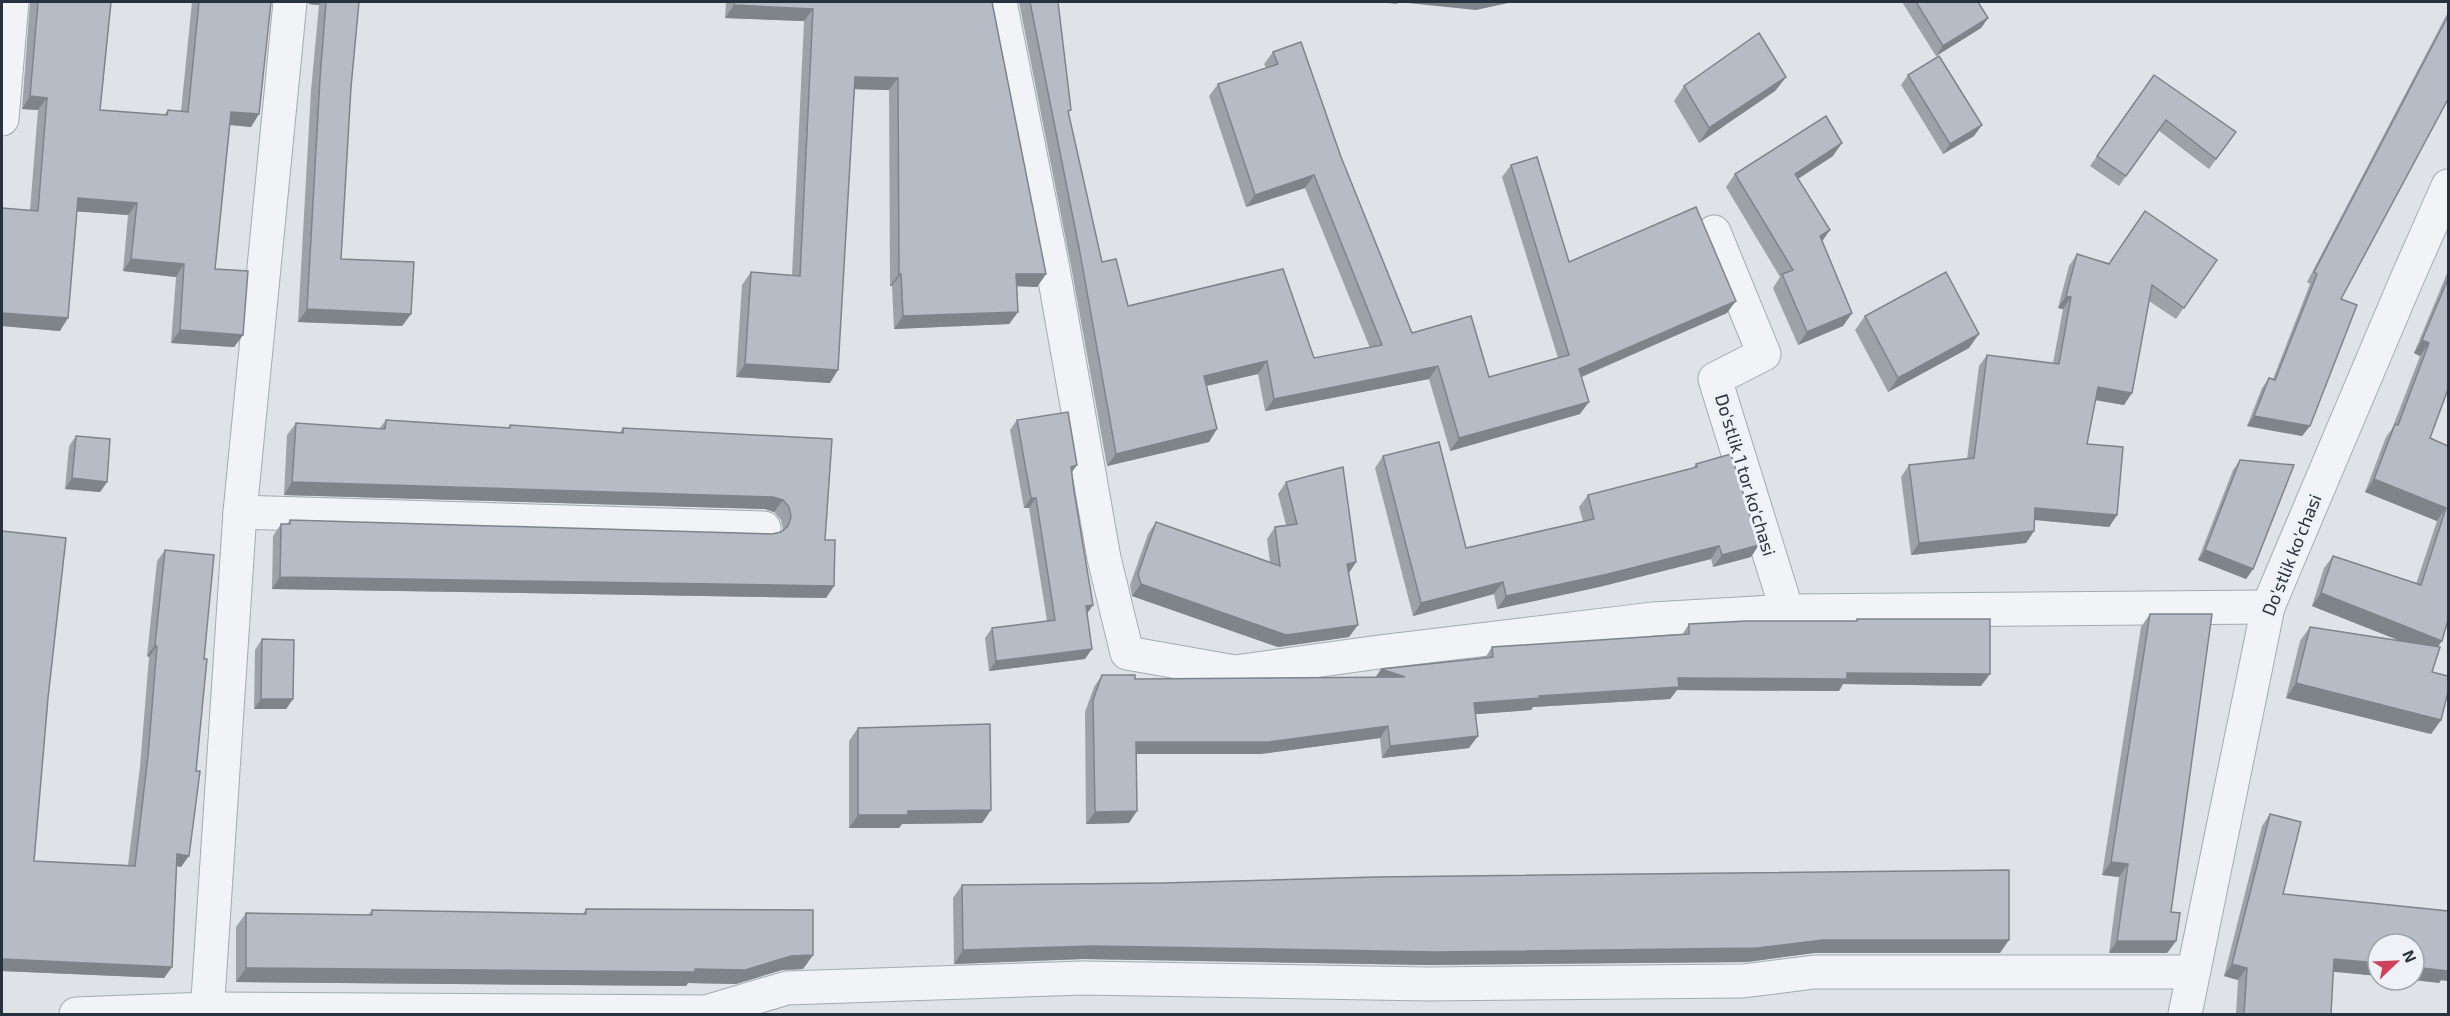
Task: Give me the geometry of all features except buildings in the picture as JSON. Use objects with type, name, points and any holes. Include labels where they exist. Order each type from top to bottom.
[{"type":"street","points":[[2,118],[12,2]]},
{"type":"street","points":[[207,1012],[240,512],[290,2]]},
{"type":"street","points":[[1000,2],[1053,268],[1104,558],[1127,653],[1234,672],[1653,618],[1787,611],[2268,607]]},
{"type":"street","name":"Do'stlik ko'chasi","points":[[2185,1014],[2268,607],[2448,186]]},
{"type":"street","name":"Do'stlik 1 tor ko'chasi","points":[[1714,232],[1764,354],[1715,379],[1787,611]]},
{"type":"street","points":[[240,512],[764,528]]},
{"type":"street","points":[[76,1014],[706,1012],[788,988],[1083,978],[1428,984],[1743,981],[1814,972],[2193,972]]}]
